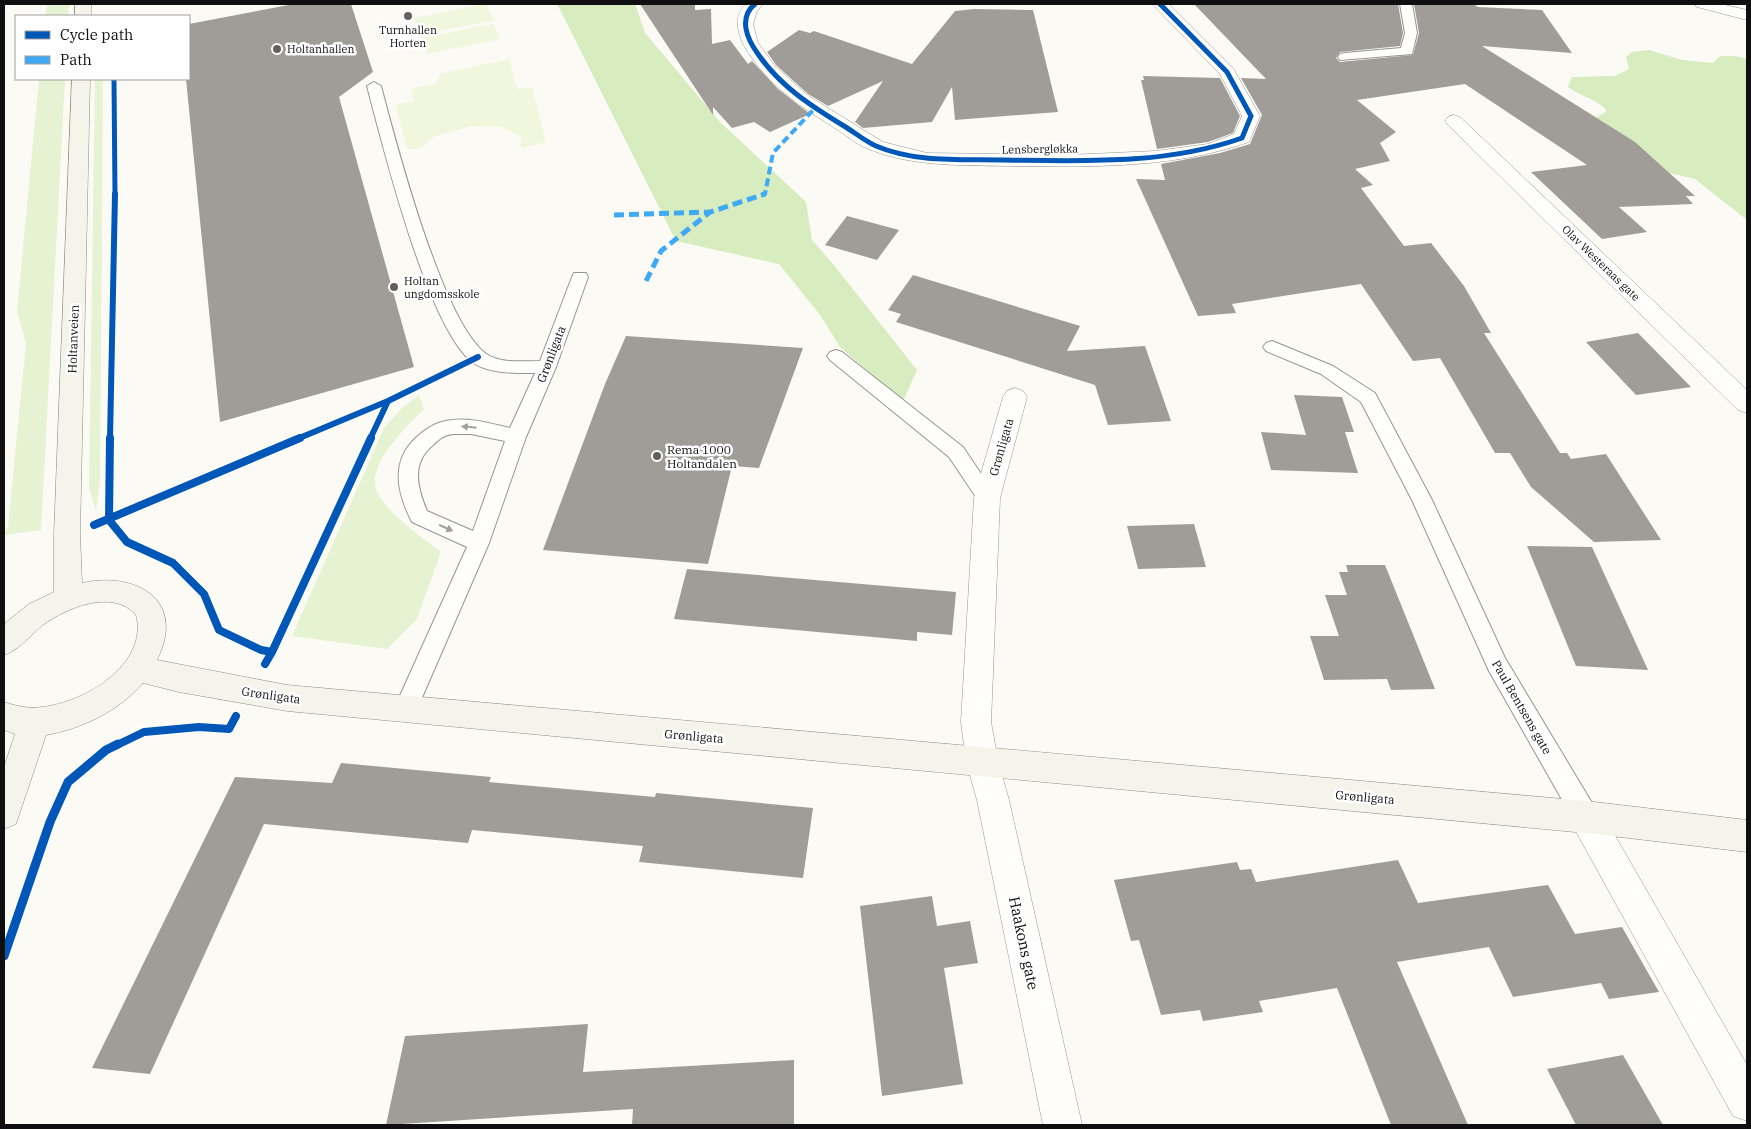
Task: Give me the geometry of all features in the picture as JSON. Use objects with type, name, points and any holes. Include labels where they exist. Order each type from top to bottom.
[{"type":"main road","name":"Holtanveien","points":[[68,598],[66,534],[81,80]]},
{"type":"main road","points":[[4,643],[20,626],[45,609],[68,598],[91,593],[110,592],[123,594],[142,602],[152,617],[152,640],[137,668],[119,688],[90,707],[64,717],[35,722],[4,716]]},
{"type":"main road","name":"Grønligata","points":[[137,668],[249,693],[1586,817],[1747,836]]},
{"type":"main road","points":[[4,813],[35,722]]},
{"type":"street","name":"Lensbergløkka","points":[[755,4],[749,9],[744,24],[750,43],[770,70],[801,99],[876,146],[927,160],[978,162],[1156,157],[1210,149],[1242,138],[1251,116],[1227,72],[1160,4]]},
{"type":"street","points":[[1703,4],[1747,15]]},
{"type":"street","name":"Olav Westeraas gate","points":[[1454,121],[1747,404]]},
{"type":"street","name":"Grønligata","points":[[982,762],[976,722],[987,498],[1015,397]]},
{"type":"street","name":"Haakons gate","points":[[982,762],[994,800],[1063,1125]]},
{"type":"street","name":"Paul Bentsens gate","points":[[1586,817],[1747,1102]]},
{"type":"lane","points":[[1345,57],[1407,51],[1411,33],[1406,4]]},
{"type":"lane","points":[[374,86],[424,255],[443,301],[464,341],[478,357],[496,364],[547,367]]},
{"type":"lane","name":"Grønligata","points":[[406,709],[479,543],[516,437],[547,367],[580,277]]},
{"type":"lane","name":"Paul Bentsens gate","points":[[1272,347],[1327,370],[1368,398],[1426,509],[1497,664],[1586,817]]},
{"type":"lane","name":"Grønligata","points":[[836,356],[956,452],[987,498]]},
{"type":"lane","points":[[479,543],[419,516],[408,493],[406,468],[419,444],[442,428],[462,426],[516,437]]},
{"type":"green space","points":[[47,4],[69,4],[68,15],[45,15]]},
{"type":"green space","points":[[486,4],[494,20],[419,35],[413,18]]},
{"type":"green space","points":[[557,4],[635,4],[645,33],[720,122],[806,202],[812,240],[917,370],[903,401],[840,347],[821,316],[779,264],[676,241]]},
{"type":"green space","points":[[493,24],[500,39],[428,54],[422,38]]},
{"type":"green space","points":[[1649,50],[1682,60],[1713,63],[1720,56],[1735,56],[1747,59],[1747,220],[1695,179],[1634,165],[1594,119],[1607,111],[1604,107],[1568,87],[1572,77],[1615,76],[1629,69],[1626,57],[1632,52]]},
{"type":"green space","points":[[509,59],[517,89],[532,87],[546,142],[521,148],[521,137],[502,127],[472,126],[435,136],[419,149],[407,149],[396,105],[414,101],[411,89],[437,83],[440,74]]},
{"type":"green space","points":[[39,80],[65,80],[41,530],[4,535],[8,527],[26,343],[17,312]]},
{"type":"green space","points":[[95,80],[103,80],[100,481],[96,511],[89,488]]},
{"type":"green space","points":[[419,395],[424,409],[400,434],[383,456],[375,478],[376,488],[380,496],[394,514],[441,552],[417,619],[387,649],[292,636],[384,428],[401,409]]},
{"type":"building","points":[[294,4],[351,4],[373,72],[339,97],[414,367],[220,422],[186,80],[190,80],[190,24]]},
{"type":"building","points":[[640,4],[695,4],[695,10],[711,9],[712,44],[730,40],[748,64],[752,61],[778,89],[810,114],[770,132],[754,122],[732,128],[713,107],[713,115]]},
{"type":"building","points":[[1194,4],[1398,4],[1403,33],[1400,46],[1340,52],[1336,58],[1340,62],[1413,55],[1419,33],[1414,4],[1473,4],[1478,7],[1542,10],[1572,53],[1482,46],[1635,142],[1695,196],[1686,196],[1693,204],[1619,207],[1647,232],[1602,239],[1531,172],[1587,165],[1465,84],[1357,100],[1396,132],[1380,143],[1390,161],[1355,169],[1373,185],[1361,188],[1404,246],[1431,243],[1464,286],[1491,333],[1484,333],[1560,453],[1567,453],[1571,459],[1606,454],[1661,540],[1594,542],[1531,487],[1510,453],[1495,453],[1440,358],[1413,361],[1361,284],[1232,304],[1236,313],[1198,316],[1136,179],[1165,180],[1161,164],[1220,153],[1250,144],[1262,115],[1241,78],[1266,79]]},
{"type":"building","points":[[974,9],[1033,10],[1058,112],[955,120],[952,87],[932,122],[863,128],[855,122],[883,81],[828,106],[808,94],[776,65],[767,52],[799,30],[810,33],[814,31],[912,64],[955,11]]},
{"type":"building","points":[[1143,76],[1220,78],[1240,116],[1233,133],[1208,142],[1157,149],[1141,80],[1144,80]]},
{"type":"building","points":[[847,216],[899,230],[877,260],[825,245]]},
{"type":"building","points":[[913,275],[1080,326],[1067,351],[1145,346],[1171,421],[1108,425],[1095,385],[896,322],[901,314],[888,310]]},
{"type":"building","points":[[1638,333],[1691,387],[1636,395],[1586,342]]},
{"type":"building","points":[[626,336],[803,348],[759,468],[732,466],[708,564],[543,550],[605,384]]},
{"type":"building","points":[[1294,395],[1342,397],[1354,432],[1345,432],[1358,473],[1271,470],[1261,432],[1306,435]]},
{"type":"building","points":[[1194,524],[1206,567],[1138,569],[1127,526]]},
{"type":"building","points":[[1527,546],[1592,547],[1648,670],[1576,666]]},
{"type":"building","points":[[1346,565],[1385,565],[1435,689],[1391,690],[1387,679],[1324,680],[1310,636],[1339,636],[1325,595],[1347,595],[1339,572],[1348,572]]},
{"type":"building","points":[[687,569],[956,592],[952,635],[917,632],[917,641],[674,619]]},
{"type":"building","points":[[341,763],[491,777],[489,782],[655,797],[656,793],[813,808],[803,878],[639,862],[643,846],[472,830],[468,843],[264,824],[150,1074],[92,1068],[235,777],[332,783]]},
{"type":"building","points":[[1398,860],[1418,903],[1548,885],[1575,934],[1622,927],[1659,992],[1609,999],[1601,983],[1513,997],[1489,947],[1397,962],[1468,1125],[1391,1125],[1337,988],[1259,1001],[1263,1012],[1203,1021],[1200,1010],[1161,1015],[1139,940],[1131,941],[1114,880],[1237,862],[1240,870],[1251,869],[1256,882]]},
{"type":"building","points":[[932,896],[937,926],[970,921],[978,963],[944,968],[963,1084],[882,1096],[860,906]]},
{"type":"building","points":[[588,1024],[583,1072],[794,1060],[794,1125],[632,1125],[633,1109],[386,1125],[405,1036]]},
{"type":"building","points":[[1623,1055],[1663,1125],[1576,1125],[1547,1069]]},
{"type":"marked path","points":[[646,281],[661,251],[710,212],[765,194],[773,153],[815,108]]},
{"type":"marked path","points":[[614,215],[710,212]]},
{"type":"cycle path","points":[[755,4],[749,9],[745,24],[750,43],[769,70],[801,99],[876,146],[927,159],[1067,161],[1156,157],[1211,149],[1242,138],[1251,116],[1227,72],[1160,4]]},
{"type":"cycle path","points":[[114,80],[116,136],[109,520],[127,542],[173,563],[204,594],[219,630],[261,650],[272,652],[265,664]]},
{"type":"cycle path","points":[[94,525],[388,401],[478,357]]},
{"type":"cycle path","points":[[272,652],[388,401]]},
{"type":"cycle path","points":[[4,956],[50,822],[68,782],[106,750],[144,732],[199,727],[229,729],[236,716]]},
{"type":"place","name":"Turnhallen Horten","points":[[408,16]]},
{"type":"place","name":"Holtanhallen","points":[[277,49]]},
{"type":"place","name":"Holtan ungdomsskole","points":[[394,287]]},
{"type":"place","name":"Rema 1000 Holtandalen","points":[[657,456]]}]
